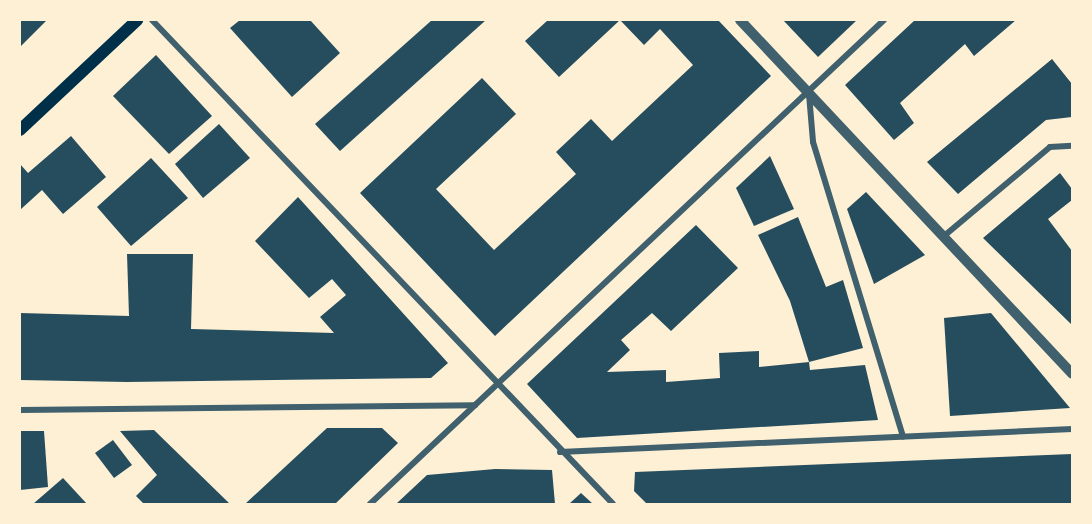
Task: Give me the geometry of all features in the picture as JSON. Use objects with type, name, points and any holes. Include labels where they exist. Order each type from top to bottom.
[{"type":"main road","points":[[20,130],[137,20]]},
{"type":"street","points":[[152,20],[496,386],[613,504]]},
{"type":"street","points":[[740,20],[1072,373]]},
{"type":"street","points":[[370,504],[884,20]]},
{"type":"street","points":[[808,91],[813,142],[903,437]]},
{"type":"street","points":[[944,236],[1050,147],[1072,146]]},
{"type":"street","points":[[20,410],[475,405]]},
{"type":"street","points":[[560,452],[1072,429]]},
{"type":"building","points":[[20,20],[47,20],[20,47]]},
{"type":"building","points":[[240,20],[310,20],[340,53],[292,97],[230,28]]},
{"type":"building","points":[[432,20],[486,20],[340,151],[315,124]]},
{"type":"building","points":[[548,20],[620,20],[559,77],[525,41]]},
{"type":"building","points":[[620,20],[718,20],[771,76],[495,336],[360,193],[482,78],[516,114],[436,189],[494,250],[576,174],[556,152],[591,119],[612,141],[693,65],[660,29],[644,45]]},
{"type":"building","points":[[783,20],[857,20],[818,57]]},
{"type":"building","points":[[915,20],[1016,20],[974,56],[965,44],[900,103],[914,123],[894,140],[845,85]]},
{"type":"building","points":[[156,55],[212,116],[169,154],[113,96]]},
{"type":"building","points":[[1052,59],[1072,84],[1072,117],[1046,120],[958,194],[927,162]]},
{"type":"building","points":[[219,124],[250,158],[203,198],[175,164]]},
{"type":"building","points":[[71,136],[106,177],[63,214],[42,190],[20,210],[20,164],[28,173]]},
{"type":"building","points":[[770,156],[794,209],[754,226],[736,188]]},
{"type":"building","points":[[151,158],[188,198],[131,246],[97,207]]},
{"type":"building","points":[[1060,173],[1072,189],[1072,200],[1048,219],[1072,251],[1072,325],[983,238]]},
{"type":"building","points":[[866,192],[925,255],[874,284],[847,209]]},
{"type":"building","points":[[298,197],[448,363],[431,378],[127,382],[20,380],[20,313],[129,316],[127,254],[193,254],[191,329],[334,333],[320,317],[346,295],[332,279],[309,298],[255,241]]},
{"type":"building","points":[[798,217],[826,287],[843,280],[863,348],[809,362],[790,301],[758,235]]},
{"type":"building","points":[[696,225],[738,268],[671,331],[652,313],[621,340],[630,350],[607,372],[666,370],[666,382],[720,378],[719,353],[759,351],[759,367],[809,362],[810,370],[865,365],[878,420],[577,438],[527,384]]},
{"type":"building","points":[[991,313],[1070,408],[950,416],[944,318]]},
{"type":"building","points":[[327,428],[382,428],[398,443],[335,504],[245,504]]},
{"type":"building","points":[[154,430],[230,504],[144,504],[136,496],[157,475],[120,431]]},
{"type":"building","points":[[20,431],[44,431],[48,487],[20,490]]},
{"type":"building","points":[[113,440],[132,465],[114,478],[95,453]]},
{"type":"building","points":[[1072,454],[1072,504],[647,504],[634,491],[635,472]]},
{"type":"building","points":[[495,469],[552,470],[555,504],[396,504],[427,475]]},
{"type":"building","points":[[63,478],[87,504],[33,504]]},
{"type":"building","points":[[581,493],[593,504],[569,504]]}]
